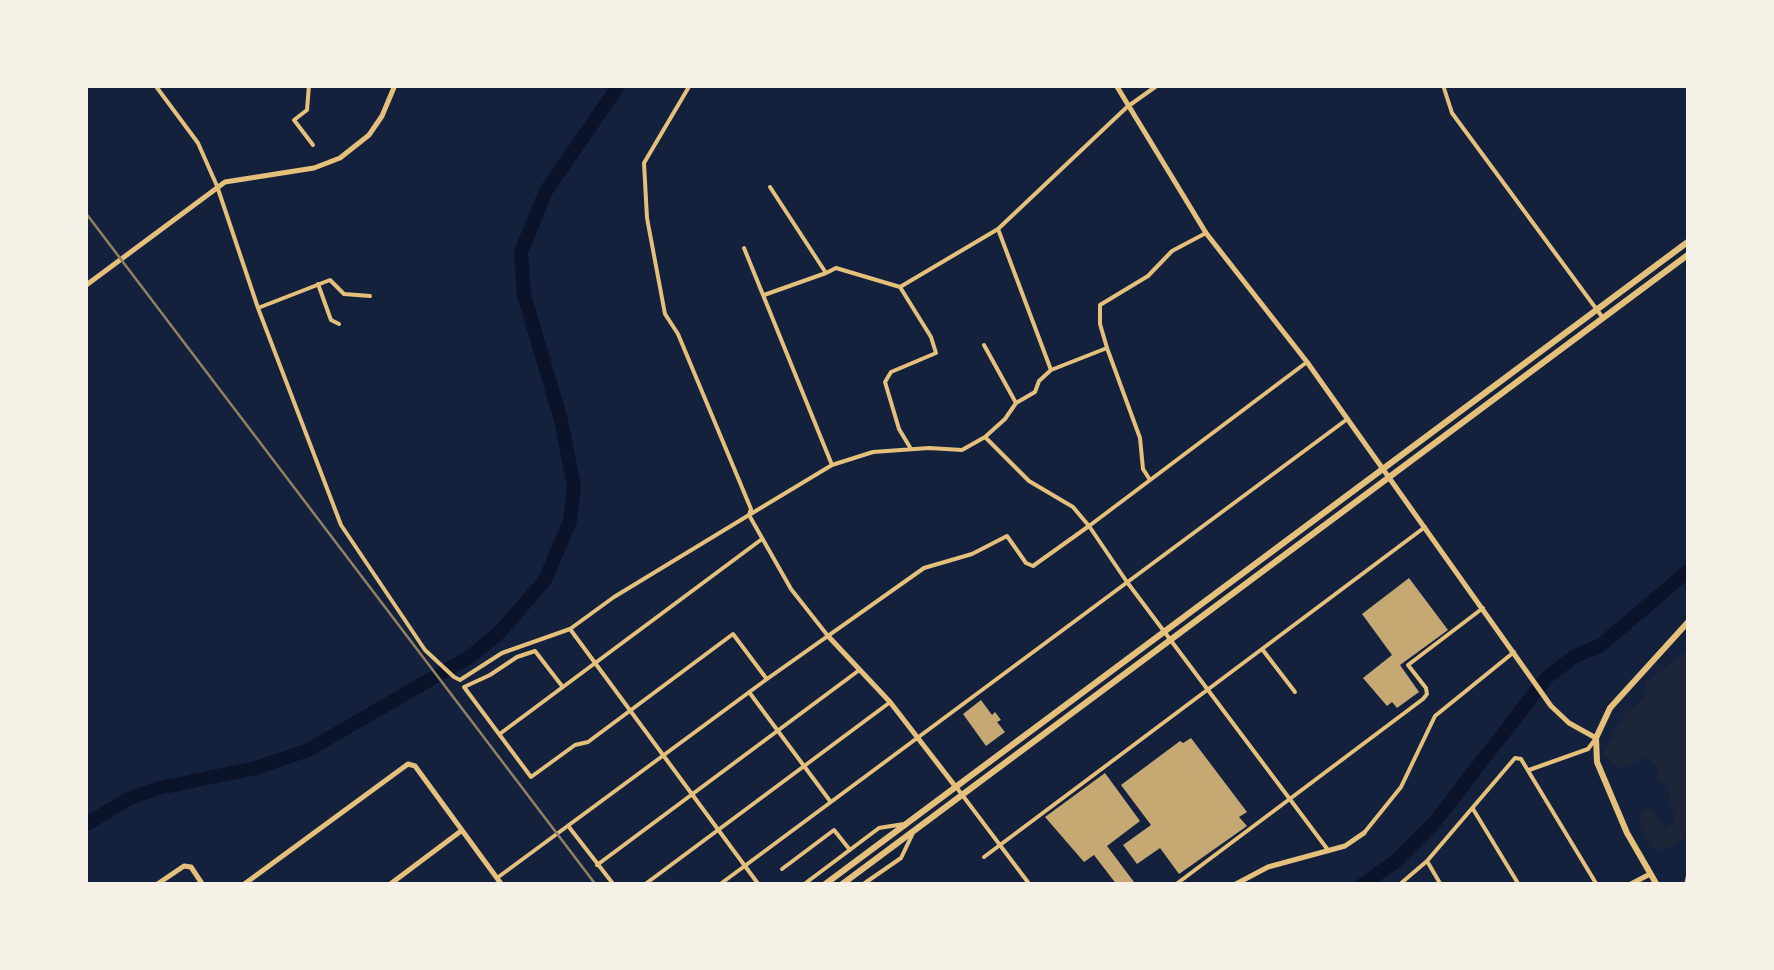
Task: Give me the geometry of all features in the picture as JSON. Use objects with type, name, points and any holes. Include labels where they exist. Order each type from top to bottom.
[{"type":"main road","points":[[840,885],[1390,478],[1689,241]]},
{"type":"main road","points":[[824,885],[1382,468],[1689,254]]},
{"type":"main road","points":[[1657,885],[1627,833],[1597,762],[1596,738],[1610,708],[1689,621]]},
{"type":"street","points":[[155,85],[198,143],[217,186],[258,308],[341,525],[436,661],[460,680],[502,654],[570,630],[614,597],[832,465],[873,452],[962,450],[985,438],[1016,403],[1034,392],[1050,370],[1107,348]]},
{"type":"street","points":[[309,85],[307,110],[294,120],[313,145]]},
{"type":"street","points":[[85,286],[217,186],[248,176],[314,168],[340,158],[369,135],[395,85]]},
{"type":"street","points":[[690,85],[644,163],[648,218],[665,314],[678,334],[750,516],[790,589],[890,702],[1030,885]]},
{"type":"street","points":[[1116,85],[1206,233],[1307,362],[1551,706],[1568,723],[1596,738],[1588,748],[1528,770]]},
{"type":"street","points":[[900,286],[998,230],[1127,107],[1158,85]]},
{"type":"street","points":[[1443,85],[1452,113],[1600,314]]},
{"type":"street","points":[[770,187],[826,273]]},
{"type":"street","points":[[998,230],[1050,370]]},
{"type":"street","points":[[1150,480],[1144,469],[1140,438],[1100,324],[1100,305],[1148,276],[1172,252],[1206,233]]},
{"type":"street","points":[[744,248],[832,465]]},
{"type":"street","points":[[764,294],[836,268],[900,286],[931,337],[936,353],[891,372],[886,382],[899,429],[911,450]]},
{"type":"street","points":[[258,308],[330,280],[344,294],[370,296]]},
{"type":"street","points":[[318,284],[330,320],[339,324]]},
{"type":"street","points":[[984,345],[1016,403]]},
{"type":"street","points":[[243,885],[408,764],[414,766],[500,882],[663,755],[924,568],[972,554],[1007,536],[1033,566],[1307,362]]},
{"type":"street","points":[[719,885],[1346,419]]},
{"type":"street","points":[[985,438],[1029,482],[1073,507],[1328,850]]},
{"type":"street","points":[[984,857],[1425,527]]},
{"type":"street","points":[[500,734],[762,539]]},
{"type":"street","points":[[1174,885],[1423,699],[1426,688],[1408,664],[1483,608]]},
{"type":"street","points":[[570,630],[759,885]]},
{"type":"street","points":[[562,686],[535,651],[516,657],[464,687],[531,777],[630,711],[734,634],[767,679]]},
{"type":"street","points":[[1262,649],[1294,692]]},
{"type":"street","points":[[1234,885],[1268,867],[1356,842],[1402,787],[1435,716],[1514,652]]},
{"type":"street","points":[[597,865],[858,670]]},
{"type":"street","points":[[749,692],[830,802]]},
{"type":"street","points":[[644,885],[890,702]]},
{"type":"street","points":[[1398,885],[1427,861],[1516,758],[1521,759],[1598,885]]},
{"type":"street","points":[[1473,809],[1519,885]]},
{"type":"street","points":[[803,885],[879,828],[908,824]]},
{"type":"street","points":[[569,827],[614,885]]},
{"type":"street","points":[[782,870],[834,830],[850,850]]},
{"type":"street","points":[[389,885],[462,831]]},
{"type":"street","points":[[862,885],[901,858],[914,831]]},
{"type":"street","points":[[1427,861],[1441,885]]},
{"type":"street","points":[[156,885],[184,866],[191,867],[203,885]]},
{"type":"street","points":[[1686,885],[1689,871]]},
{"type":"street","points":[[1629,885],[1650,874]]},
{"type":"shaded area","points":[[1689,653],[1689,836],[1665,850],[1651,848],[1639,822],[1642,810],[1653,810],[1665,829],[1675,821],[1666,784],[1659,782],[1657,766],[1647,757],[1619,769],[1604,753],[1624,715],[1643,699],[1647,682]]},
{"type":"building","points":[[1409,578],[1448,630],[1400,665],[1419,692],[1397,708],[1392,702],[1387,706],[1363,678],[1392,655],[1362,614]]},
{"type":"building","points":[[981,700],[1001,720],[997,722],[1005,732],[986,746],[963,714]]},
{"type":"building","points":[[1191,738],[1247,812],[1239,817],[1247,826],[1179,874],[1160,848],[1137,864],[1123,845],[1151,825],[1121,785],[1180,741]]},
{"type":"building","points":[[1105,773],[1140,821],[1107,846],[1134,882],[1130,885],[1117,885],[1094,855],[1084,862],[1045,817]]},
{"type":"waterway","points":[[85,825],[128,799],[159,788],[256,768],[308,750],[471,656],[500,632],[545,580],[570,521],[574,486],[561,420],[524,295],[521,252],[546,191],[619,85]]},
{"type":"waterway","points":[[1362,885],[1396,861],[1434,823],[1547,677],[1575,656],[1601,645],[1689,570]]},
{"type":"railway","points":[[85,212],[596,885]]}]
